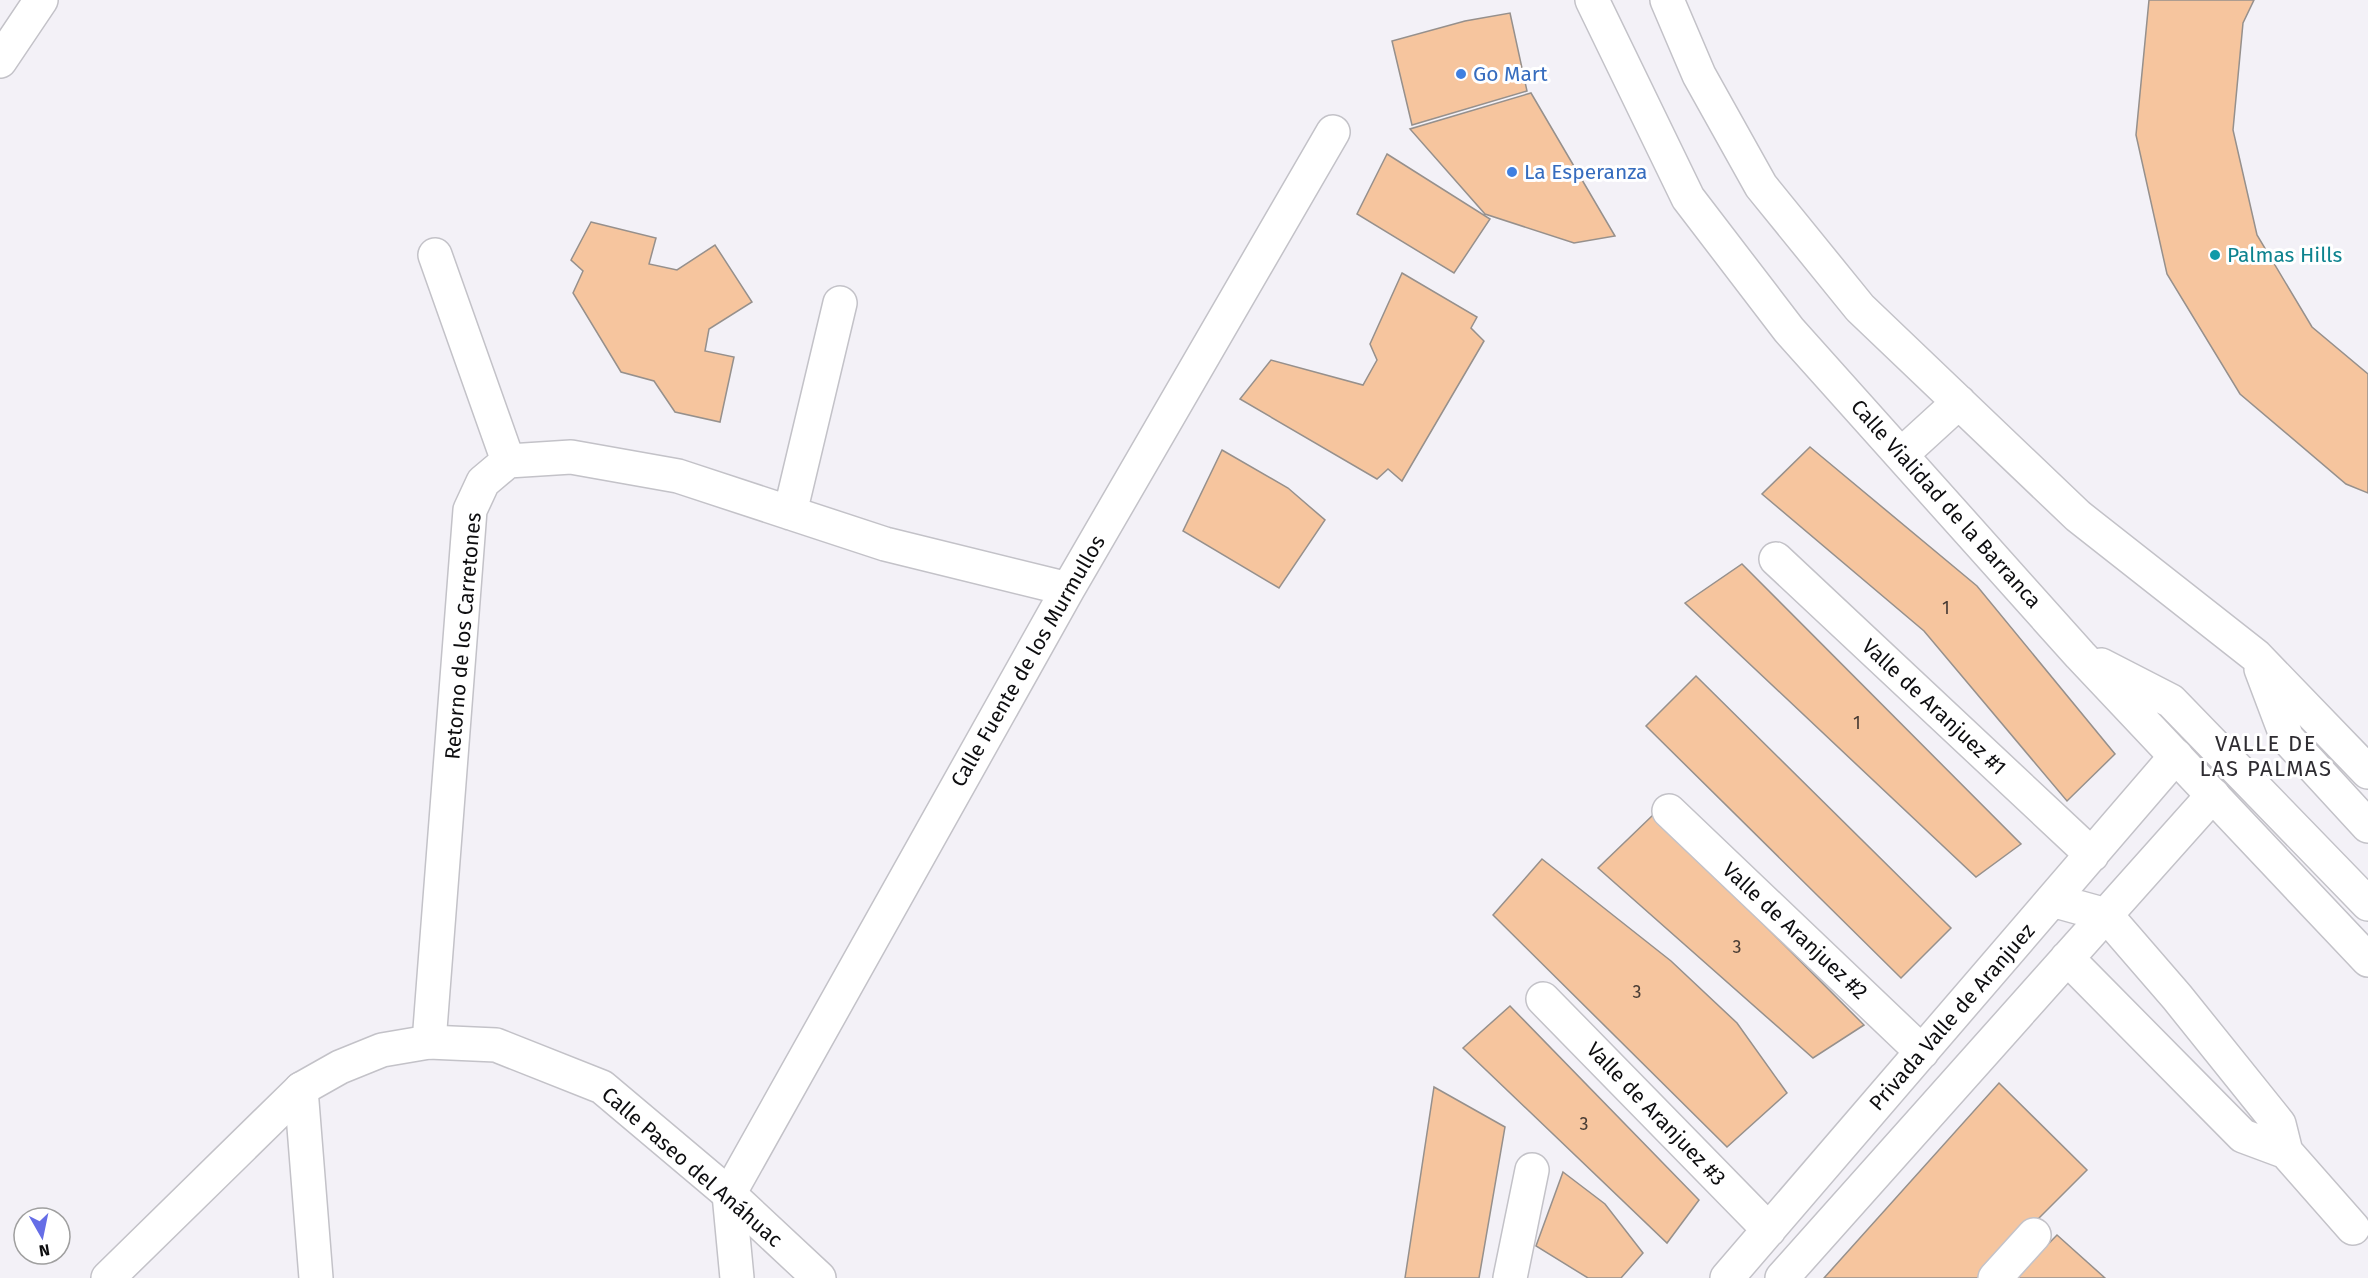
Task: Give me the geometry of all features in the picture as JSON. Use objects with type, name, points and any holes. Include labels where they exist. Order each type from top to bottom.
[{"type":"street","points":[[0,61],[41,0]]},
{"type":"street","name":"Calle Vialidad de la Barranca","points":[[1592,0],[1688,198],[1789,330],[2080,655],[2368,960]]},
{"type":"street","points":[[1667,0],[1699,75],[1761,186],[1860,308],[2078,516],[2256,656],[2368,772]]},
{"type":"street","name":"Calle Fuente de los Murmullos","points":[[729,1194],[1068,589],[1334,132]]},
{"type":"street","points":[[435,255],[508,461],[571,457],[678,476],[885,544],[1068,589]]},
{"type":"street","points":[[790,513],[840,303]]},
{"type":"street","points":[[1902,454],[1959,402]]},
{"type":"street","name":"Retorno de los Carretones","points":[[429,1042],[470,510],[483,482],[508,461]]},
{"type":"street","name":"Valle de Aranjuez #1","points":[[1776,559],[2092,855]]},
{"type":"street","points":[[2080,655],[2171,701],[2368,904]]},
{"type":"street","points":[[2256,656],[2287,738],[2368,826]]},
{"type":"street","name":"Privada Valle de Aranjuez","points":[[1727,1278],[2176,756]]},
{"type":"street","points":[[1782,1278],[2213,795]]},
{"type":"street","name":"Valle de Aranjuez #2","points":[[1669,811],[1922,1052]]},
{"type":"street","points":[[2052,900],[2106,915],[2177,997],[2279,1124],[2286,1152],[2353,1228]]},
{"type":"street","points":[[2067,958],[2243,1136],[2286,1152]]},
{"type":"street","name":"Valle de Aranjuez #3","points":[[1543,999],[1768,1230]]},
{"type":"street","name":"Calle Paseo del Anáhuac","points":[[108,1278],[301,1089],[340,1067],[382,1050],[429,1042],[496,1046],[602,1087],[729,1194],[819,1278]]},
{"type":"street","points":[[301,1089],[316,1278]]},
{"type":"street","points":[[1510,1278],[1532,1170]]},
{"type":"street","points":[[729,1194],[737,1278]]},
{"type":"street","points":[[1995,1278],[2034,1235]]},
{"type":"building","name":"Palmas Hills","points":[[2149,0],[2254,0],[2243,23],[2233,130],[2257,235],[2312,327],[2368,374],[2368,493],[2346,484],[2240,394],[2167,274],[2136,135]]},
{"type":"building","name":"Go Mart","points":[[1510,13],[1527,91],[1412,125],[1392,41],[1465,21]]},
{"type":"building","name":"La Esperanza","points":[[1531,93],[1615,236],[1574,243],[1485,214],[1410,129]]},
{"type":"building","points":[[1387,154],[1490,219],[1454,273],[1357,214]]},
{"type":"building","points":[[591,222],[656,238],[649,264],[677,270],[715,245],[752,302],[709,329],[705,351],[734,357],[720,422],[675,412],[654,381],[621,372],[573,293],[583,271],[571,260]]},
{"type":"building","points":[[1402,273],[1477,317],[1471,328],[1484,341],[1402,481],[1388,469],[1377,479],[1240,399],[1271,360],[1363,385],[1377,360],[1370,344]]},
{"type":"building","points":[[1810,447],[1977,586],[2115,754],[2067,801],[1924,631],[1762,494]]},
{"type":"building","points":[[1222,450],[1288,488],[1325,520],[1279,588],[1183,531]]},
{"type":"building","points":[[1742,564],[2021,844],[1976,877],[1685,603]]},
{"type":"building","points":[[1696,676],[1951,928],[1901,978],[1646,726]]},
{"type":"building","points":[[1654,814],[1864,1025],[1813,1058],[1598,868]]},
{"type":"building","points":[[1542,859],[1671,961],[1737,1023],[1787,1093],[1727,1147],[1493,915]]},
{"type":"building","points":[[1510,1006],[1699,1200],[1667,1243],[1463,1048]]},
{"type":"building","points":[[1999,1083],[2087,1170],[1979,1278],[1824,1278]]},
{"type":"building","points":[[1434,1087],[1505,1127],[1479,1278],[1405,1278]]},
{"type":"building","points":[[1563,1172],[1605,1204],[1643,1253],[1621,1278],[1588,1278],[1536,1246]]},
{"type":"building","points":[[2057,1235],[2105,1278],[2015,1278]]},
{"type":"place","name":"Go Mart","points":[[1461,74]]},
{"type":"place","name":"La Esperanza","points":[[1512,172]]},
{"type":"place","name":"Palmas Hills","points":[[2215,255]]},
{"type":"district","name":"VALLE DE LAS PALMAS","points":[[2266,756]]}]
